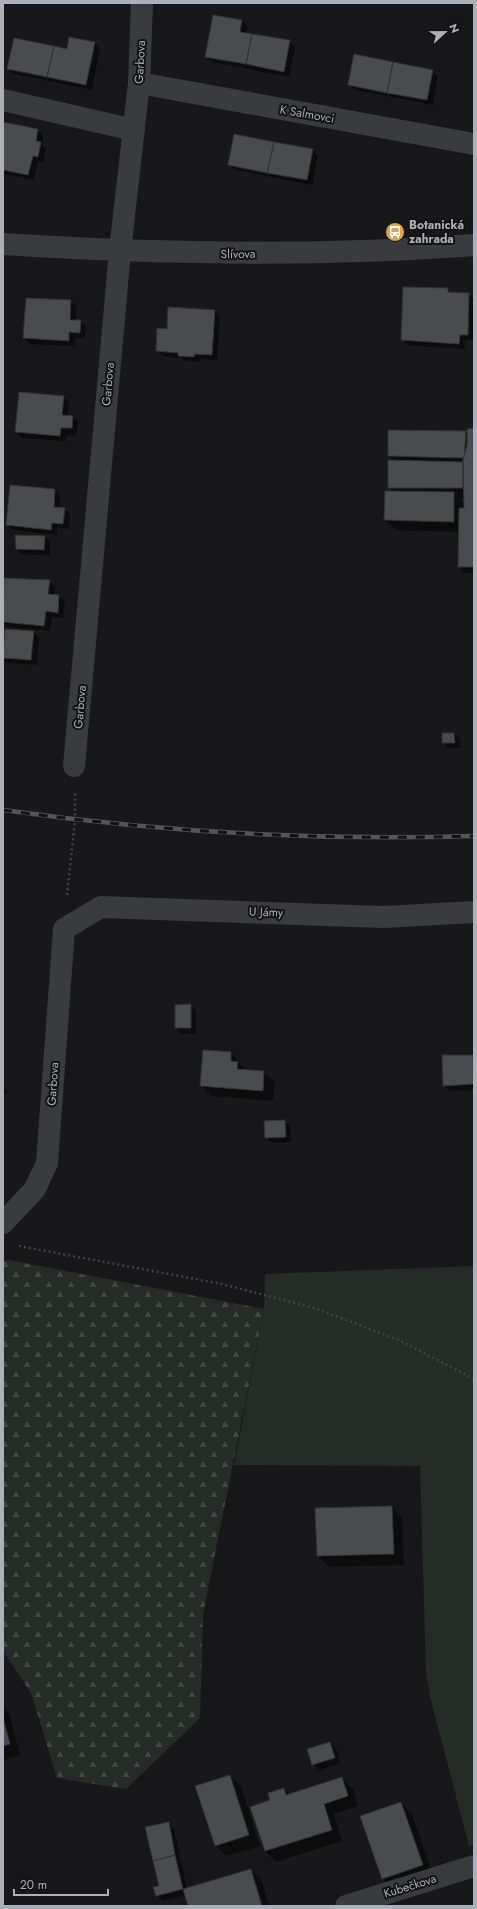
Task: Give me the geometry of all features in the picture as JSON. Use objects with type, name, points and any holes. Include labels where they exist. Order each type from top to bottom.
[{"type":"street","name":"Garbova","points":[[74,766],[120,252],[139,83],[142,3]]},
{"type":"street","name":"K Salmovci","points":[[139,83],[474,144]]},
{"type":"street","points":[[3,100],[134,130]]},
{"type":"street","name":"Slívova","points":[[3,244],[120,252],[210,254],[343,253],[400,251],[474,245]]},
{"type":"street","name":"U Jámy","points":[[64,929],[101,908],[384,917],[474,912]]},
{"type":"street","name":"Garbova","points":[[3,1223],[35,1189],[47,1163],[64,929]]},
{"type":"street","name":"Kubečkova","points":[[346,1906],[474,1866]]},
{"type":"path","points":[[64,929],[75,820],[74,766]]},
{"type":"path","points":[[18,1246],[222,1284],[314,1308],[399,1340],[474,1379]]},
{"type":"green space","points":[[9,1260],[264,1309],[203,1614],[200,1718],[126,1789],[57,1778],[31,1693],[3,1651],[3,1261]]},
{"type":"green space","points":[[474,1266],[474,1845],[469,1846],[430,1697],[426,1674],[420,1466],[234,1465],[264,1309],[265,1274]]},
{"type":"building","points":[[213,15],[242,20],[240,32],[252,34],[246,64],[205,57]]},
{"type":"building","points":[[252,34],[290,40],[284,72],[246,64]]},
{"type":"building","points":[[69,37],[95,42],[86,85],[47,77],[54,46],[67,49]]},
{"type":"building","points":[[14,38],[54,46],[47,77],[7,69]]},
{"type":"building","points":[[354,54],[393,62],[387,93],[348,85]]},
{"type":"building","points":[[393,62],[433,70],[427,100],[387,93]]},
{"type":"building","points":[[3,122],[38,129],[36,141],[41,142],[38,157],[33,156],[28,175],[3,170]]},
{"type":"building","points":[[234,134],[274,142],[267,173],[228,165]]},
{"type":"building","points":[[274,142],[313,149],[307,180],[267,173]]},
{"type":"building","points":[[403,287],[448,288],[448,292],[469,293],[468,335],[460,335],[459,344],[401,340]]},
{"type":"building","points":[[26,298],[71,300],[70,320],[81,320],[80,333],[69,332],[69,341],[23,338]]},
{"type":"building","points":[[168,307],[215,310],[212,355],[195,354],[194,357],[178,356],[178,353],[156,351],[157,328],[167,329]]},
{"type":"building","points":[[19,392],[64,396],[62,415],[73,416],[72,428],[61,428],[60,436],[15,432]]},
{"type":"building","points":[[474,428],[474,567],[458,567],[459,508],[464,508],[463,460],[467,445],[467,429]]},
{"type":"building","points":[[388,430],[466,431],[464,458],[388,456]]},
{"type":"building","points":[[388,460],[463,462],[463,488],[388,488]]},
{"type":"building","points":[[10,485],[55,489],[54,507],[65,508],[63,524],[52,523],[51,530],[6,525]]},
{"type":"building","points":[[385,491],[454,492],[454,522],[384,520]]},
{"type":"building","points":[[15,535],[45,536],[44,550],[16,549]]},
{"type":"building","points":[[4,578],[50,580],[48,594],[59,595],[58,613],[46,611],[44,626],[3,622]]},
{"type":"building","points":[[5,629],[34,631],[31,660],[3,658]]},
{"type":"building","points":[[442,733],[454,733],[455,743],[442,743]]},
{"type":"building","points":[[191,1004],[191,1028],[175,1028],[175,1005]]},
{"type":"building","points":[[203,1050],[231,1052],[231,1061],[238,1062],[237,1069],[264,1071],[263,1091],[200,1086]]},
{"type":"building","points":[[442,1055],[473,1055],[474,1084],[443,1086]]},
{"type":"building","points":[[285,1120],[286,1137],[265,1138],[264,1121]]},
{"type":"building","points":[[392,1506],[394,1554],[317,1556],[315,1508]]},
{"type":"building","points":[[3,1718],[10,1744],[3,1746]]},
{"type":"building","points":[[330,1742],[335,1758],[312,1765],[307,1749]]},
{"type":"building","points":[[230,1775],[249,1835],[215,1846],[195,1786]]},
{"type":"building","points":[[342,1777],[348,1796],[324,1804],[332,1830],[265,1851],[250,1807],[270,1800],[268,1793],[284,1788],[286,1795]]},
{"type":"building","points":[[401,1802],[423,1865],[382,1879],[360,1816]]},
{"type":"building","points":[[169,1822],[175,1855],[153,1861],[145,1827]]},
{"type":"building","points":[[175,1855],[183,1889],[156,1896],[153,1887],[159,1886],[153,1861]]},
{"type":"building","points":[[251,1869],[262,1906],[188,1906],[183,1889]]},
{"type":"railway","points":[[3,810],[120,824],[238,833],[356,837],[474,836]]},
{"type":"place","name":"Botanická zahrada","points":[[395,232]]}]
